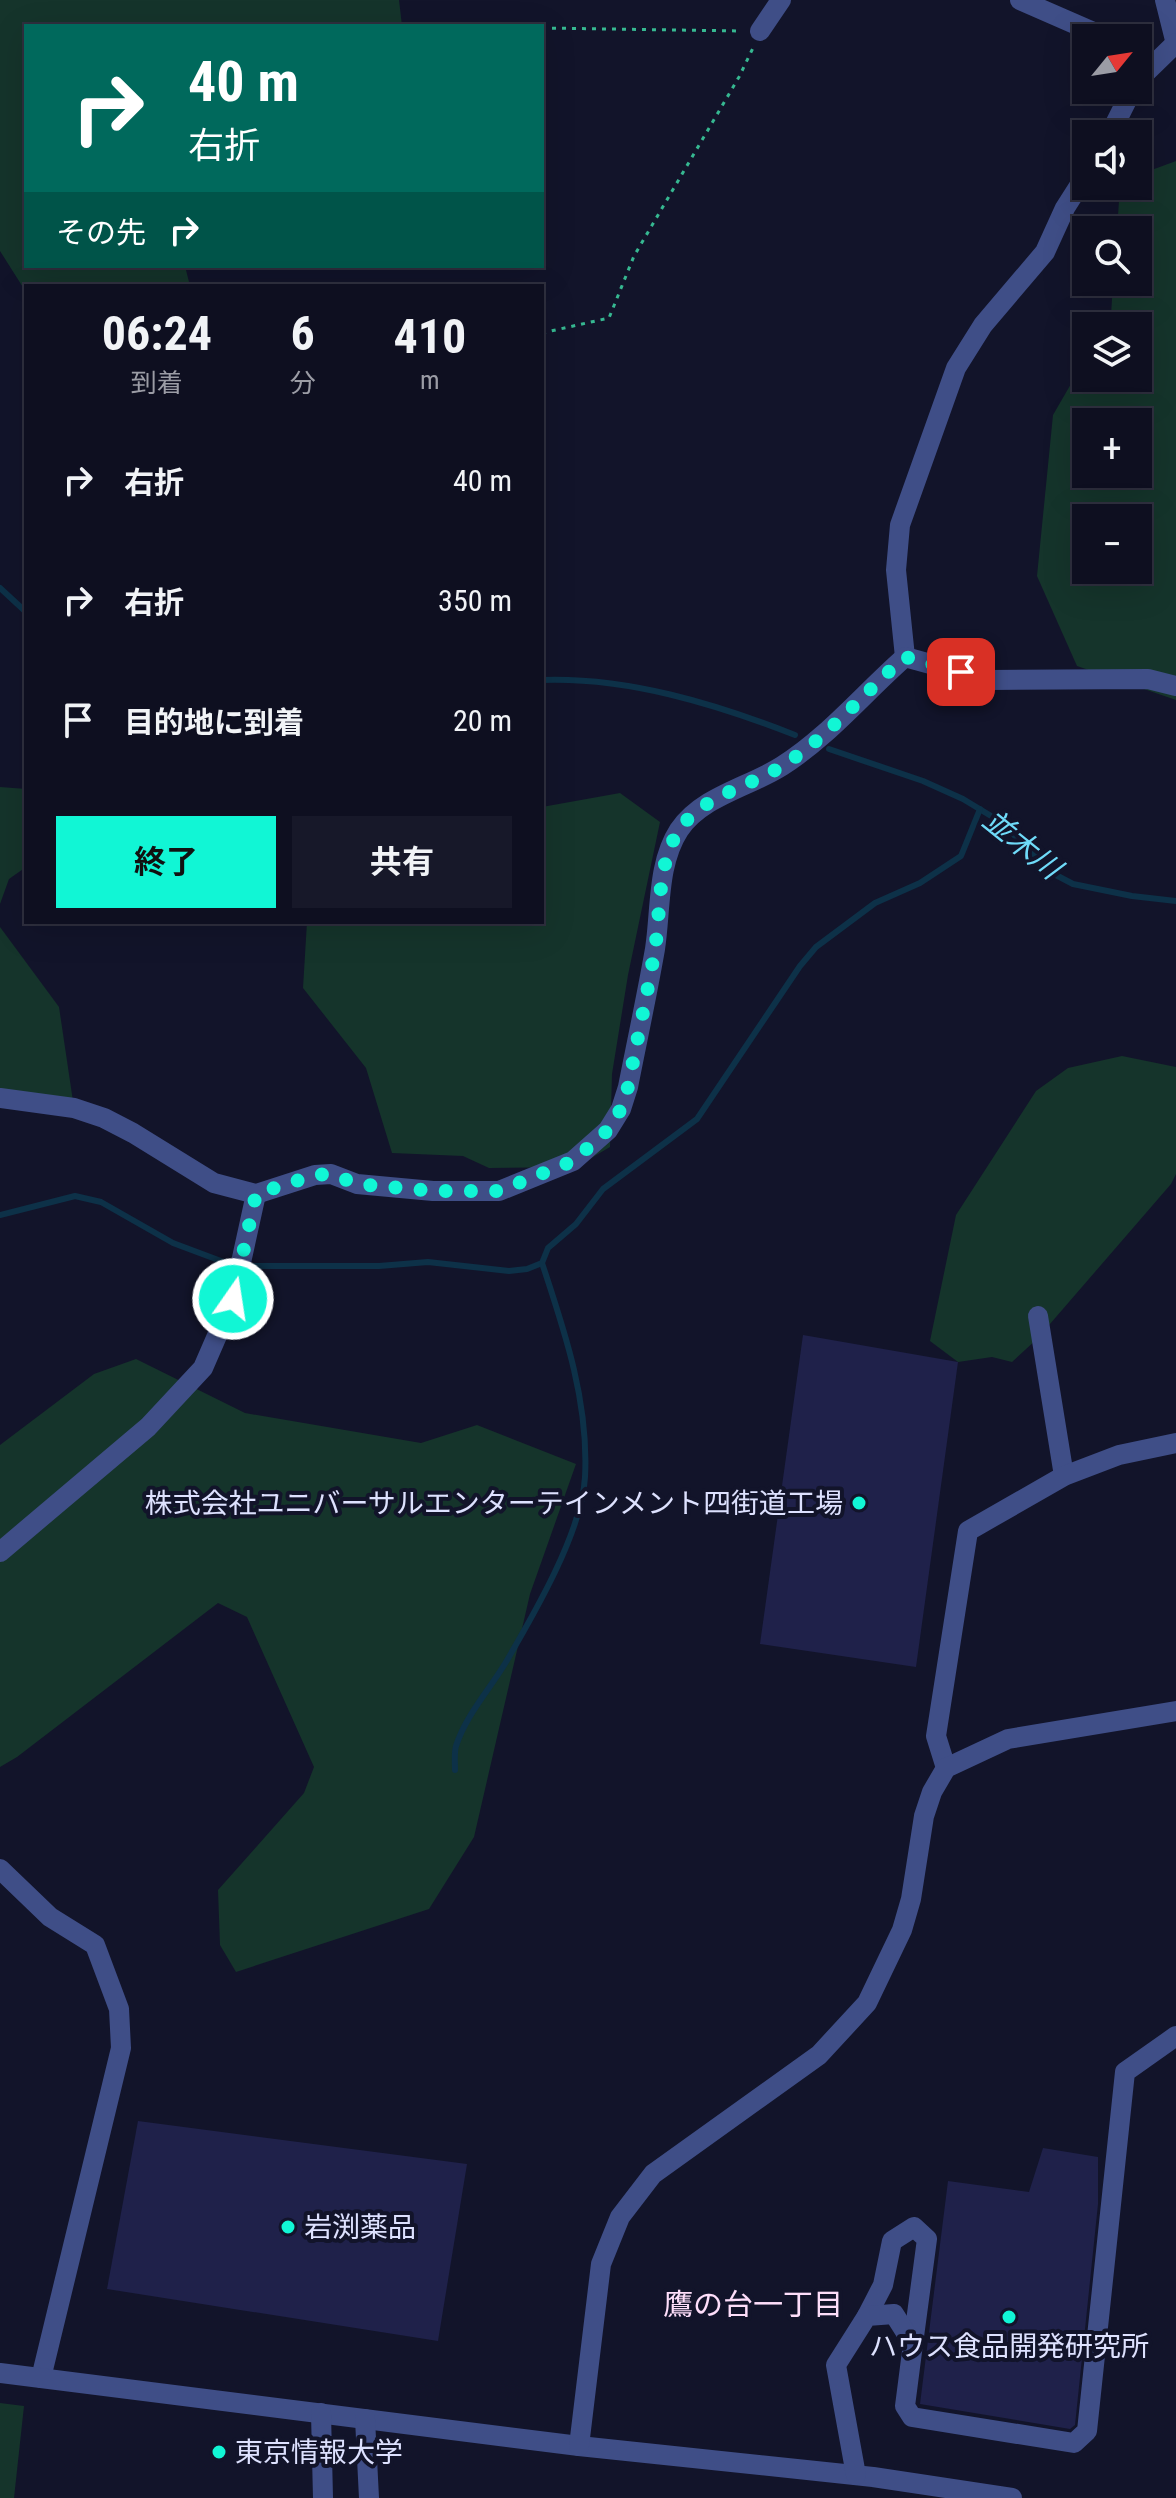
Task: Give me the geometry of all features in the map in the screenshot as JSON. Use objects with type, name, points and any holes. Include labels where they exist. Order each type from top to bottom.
[{"type":"street","points":[[760,31],[781,0]]},
{"type":"street","points":[[1020,0],[1075,24]]},
{"type":"street","points":[[1152,66],[1176,44],[1165,0]]},
{"type":"street","points":[[1152,58],[1158,60]]},
{"type":"street","points":[[905,657],[896,570],[900,525],[956,368],[983,325],[1045,252],[1072,197]]},
{"type":"street","points":[[905,657],[989,680],[1148,679],[1176,686]]},
{"type":"street","points":[[0,1098],[74,1108],[104,1118],[214,1183],[256,1194],[315,1175],[331,1174],[357,1184],[433,1191],[499,1191],[573,1161],[608,1130],[621,1109],[628,1087],[655,947],[665,859],[678,831],[692,814],[782,766],[847,713],[905,657]]},
{"type":"street","points":[[0,1552],[148,1427],[203,1368],[233,1299],[256,1194]]},
{"type":"street","points":[[1038,1316],[1064,1476]]},
{"type":"street","points":[[946,1768],[936,1736],[968,1531],[1064,1476],[1119,1455],[1176,1443]]},
{"type":"street","points":[[579,2446],[601,2264],[620,2217],[653,2174],[819,2055],[867,2003],[902,1930],[911,1899],[924,1816],[932,1792],[946,1768],[1008,1739],[1176,1711]]},
{"type":"street","points":[[0,1869],[50,1917],[95,1945],[119,2009],[121,2048],[41,2378]]},
{"type":"street","points":[[856,2475],[836,2365],[883,2285],[892,2241],[914,2227],[927,2239],[905,2406],[912,2417],[1074,2443],[1087,2431],[1125,2072],[1176,2036]]},
{"type":"street","points":[[867,2316],[894,2314],[913,2344]]},
{"type":"street","points":[[0,2373],[579,2446],[856,2475],[1012,2498]]},
{"type":"street","points":[[321,2413],[323,2498]]},
{"type":"street","points":[[365,2419],[369,2498]]},
{"type":"path","points":[[544,28],[760,31],[739,77],[634,256],[609,318],[544,333]]},
{"type":"green space","points":[[0,0],[399,0],[402,24],[24,24],[24,268],[186,268],[190,284],[24,284],[24,289],[0,251]]},
{"type":"green space","points":[[1176,161],[1176,700],[1077,666],[1037,576],[1053,415],[1072,382],[1072,392],[1152,392],[1152,312],[1111,312],[1112,296],[1152,296],[1152,216],[1118,216],[1119,200],[1152,200],[1152,170]]},
{"type":"green space","points":[[0,787],[24,789],[24,868],[9,879],[0,904]]},
{"type":"green space","points":[[620,793],[660,822],[628,975],[612,1074],[610,1147],[576,1167],[489,1168],[463,1156],[392,1153],[366,1068],[303,988],[307,924],[544,924],[544,807]]},
{"type":"green space","points":[[0,927],[59,1007],[74,1108],[0,1098]]},
{"type":"green space","points":[[1122,1056],[1176,1067],[1176,1174],[1171,1184],[1037,1339],[1012,1362],[992,1357],[958,1362],[930,1341],[956,1215],[1036,1091],[1068,1068]]},
{"type":"green space","points":[[136,1359],[245,1413],[421,1443],[477,1425],[576,1464],[530,1594],[474,1837],[429,1909],[236,1972],[220,1945],[218,1890],[304,1793],[314,1767],[247,1617],[218,1603],[0,1767],[0,1445],[94,1374]]},
{"type":"green space","points":[[0,2403],[24,2406],[14,2498],[0,2498]]},
{"type":"building","name":"株式会社ユニバーサルエンターテインメント四街道工場","points":[[803,1335],[958,1362],[916,1667],[760,1644]]},
{"type":"building","name":"岩渕薬品","points":[[138,2121],[467,2164],[438,2341],[107,2289]]},
{"type":"building","name":"ハウス食品開発研究所","points":[[1043,2148],[1098,2157],[1098,2204],[1075,2425],[1070,2429],[920,2404],[948,2181],[1029,2192]]},
{"type":"waterway","name":"並木川","points":[[0,588],[24,610]]},
{"type":"waterway","name":"並木川","points":[[544,680],[607,683],[671,695],[795,735]]},
{"type":"waterway","name":"並木川","points":[[829,749],[923,781],[963,799],[1001,822],[1054,874],[1073,884],[1176,901]]},
{"type":"waterway","points":[[455,1770],[455,1749],[460,1735],[543,1597],[566,1547],[582,1499],[585,1477],[583,1422],[574,1368],[542,1263],[548,1248],[576,1224],[603,1189],[697,1119],[816,947],[875,903],[920,883],[961,856],[980,809]]},
{"type":"waterway","points":[[0,1215],[75,1196],[101,1202],[173,1243],[229,1264],[247,1266],[379,1266],[428,1262],[509,1271],[542,1263]]},
{"type":"place","name":"株式会社ユニバーサルエンターテインメント四街道工場","points":[[859,1503]]},
{"type":"place","name":"岩渕薬品","points":[[288,2227]]},
{"type":"place","name":"ハウス食品開発研究所","points":[[1009,2317]]},
{"type":"place","name":"東京情報大学","points":[[219,2452]]},
{"type":"district","name":"鷹の台一丁目","points":[[753,2304]]},
{"type":"route","points":[[233,1299],[256,1194],[285,1183],[331,1174],[357,1184],[433,1191],[499,1191],[573,1161],[591,1146],[608,1130],[621,1109],[628,1087],[655,947],[665,859],[678,831],[692,814],[782,766],[847,713],[905,657],[961,672]]}]
